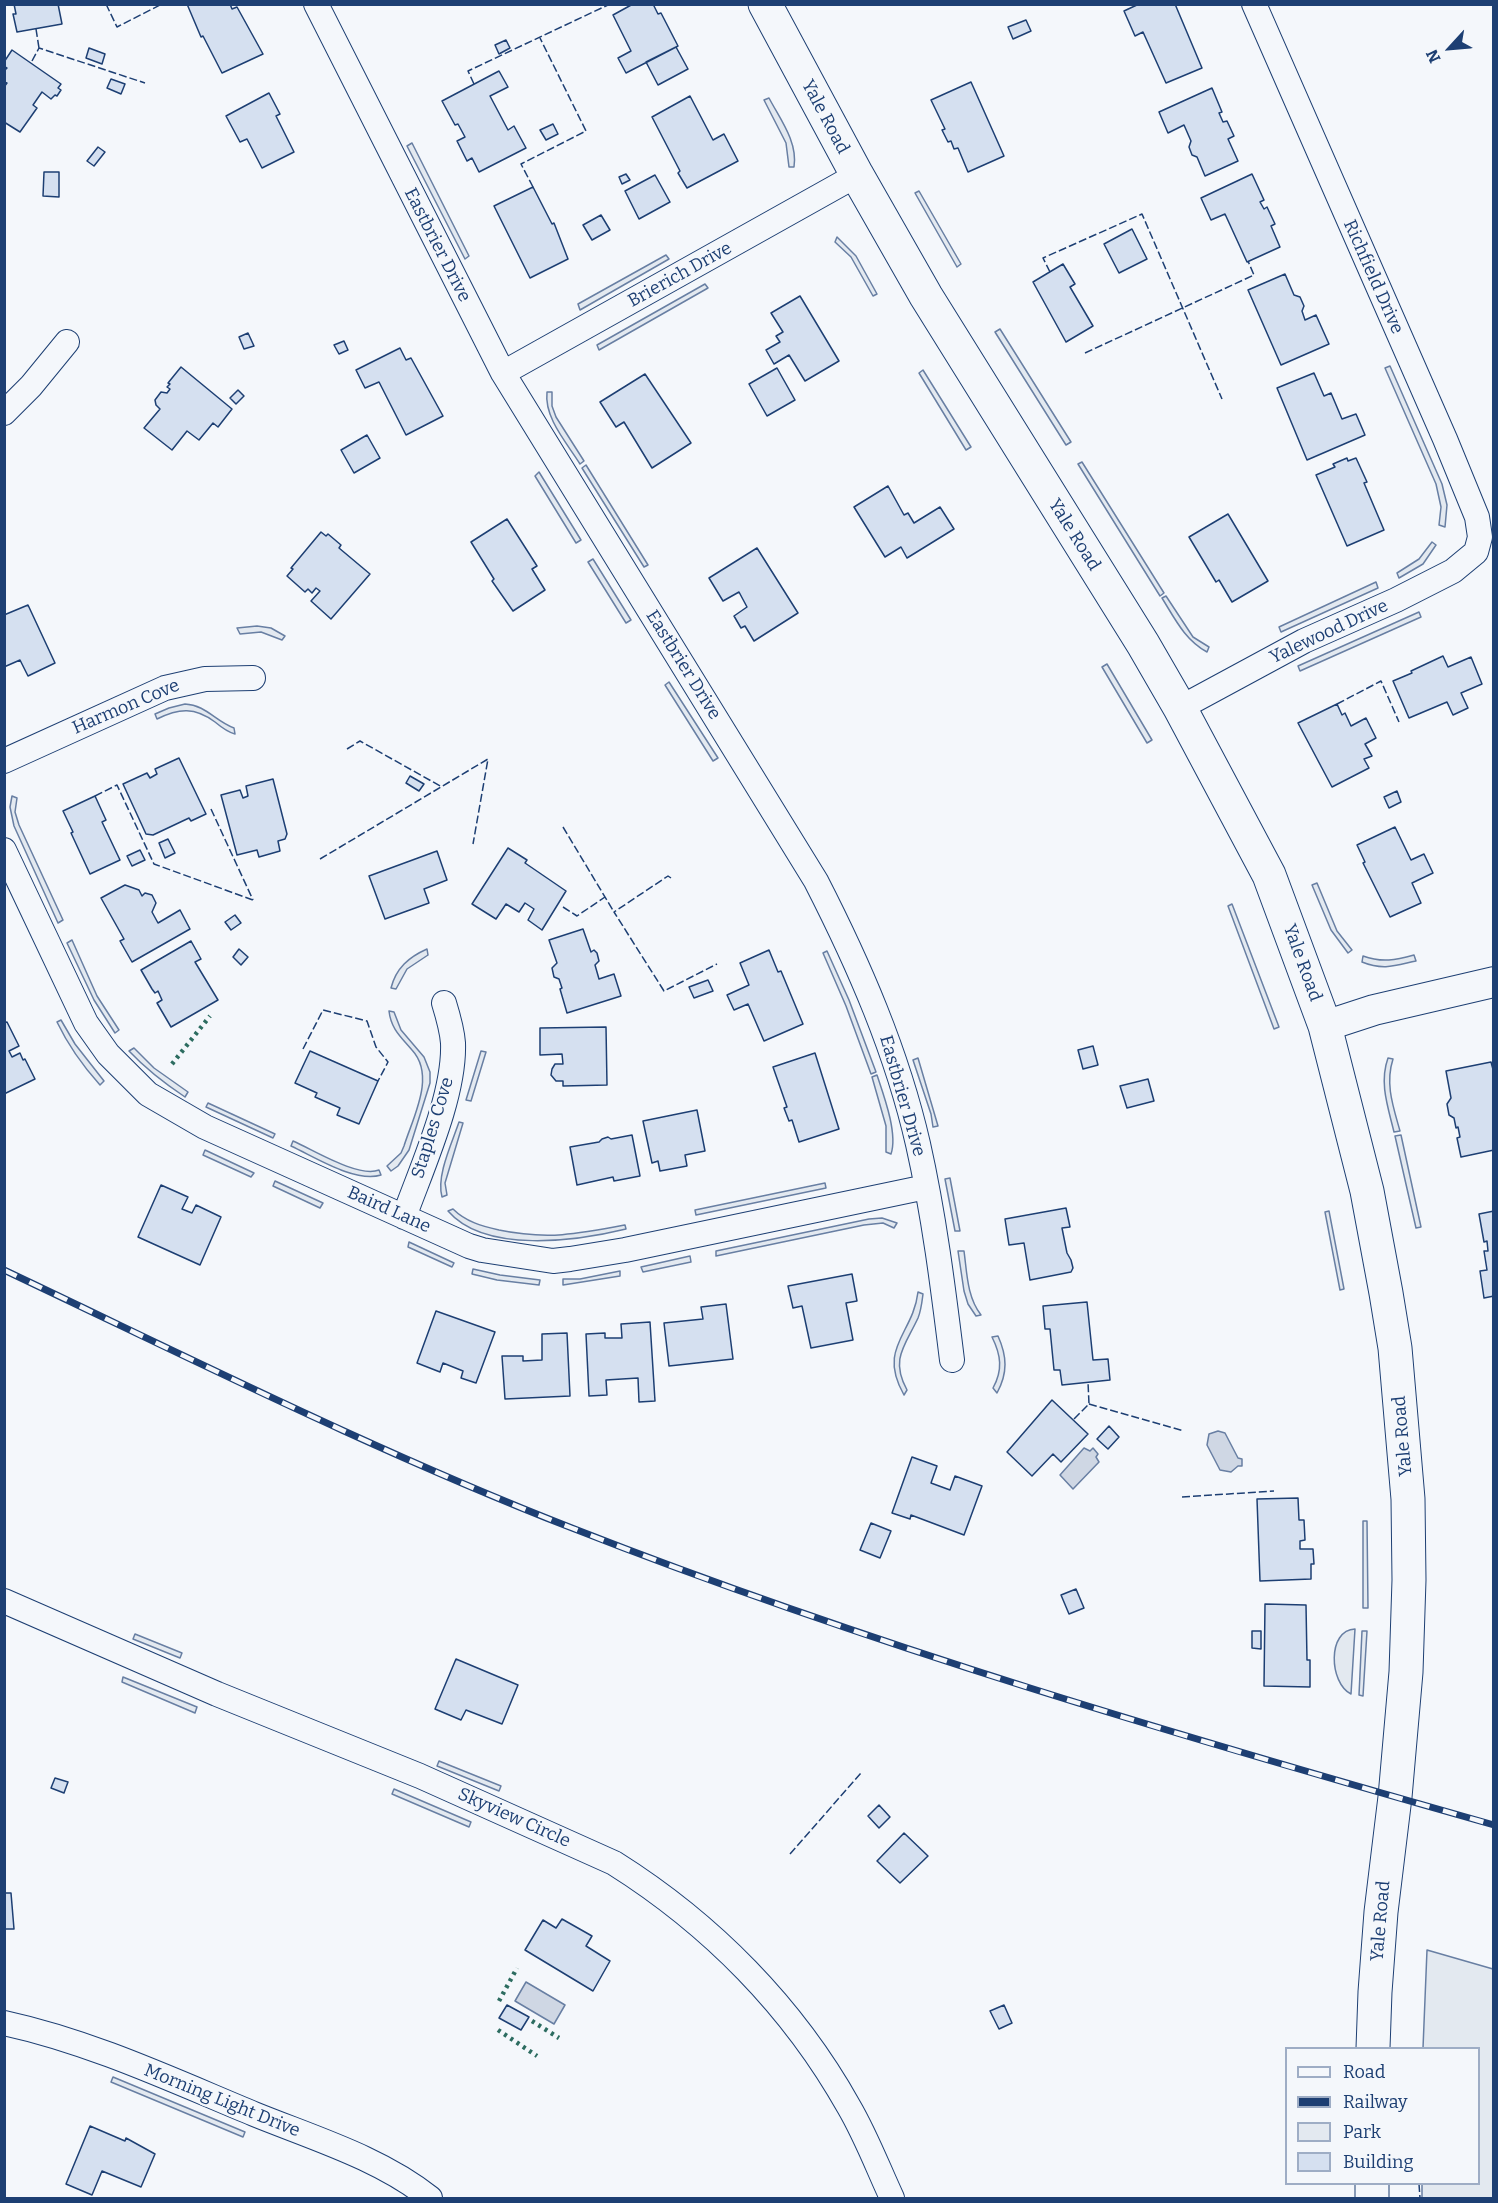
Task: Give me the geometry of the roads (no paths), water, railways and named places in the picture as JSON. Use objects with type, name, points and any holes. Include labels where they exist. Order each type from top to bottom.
[{"type":"main road","name":"Yale Road","points":[[765,4],[857,175],[930,302],[1143,644],[1180,708],[1269,875],[1325,1026],[1367,1191],[1386,1293],[1395,1348],[1408,1499],[1409,1580],[1406,1672],[1395,1797],[1381,1912],[1373,2047]]},
{"type":"street","name":"Eastbrier Drive","points":[[316,4],[503,373],[816,881],[841,931],[878,1017],[907,1103],[927,1187],[937,1244],[952,1360]]},
{"type":"street","name":"Richfield Drive","points":[[1254,4],[1477,516],[1480,537],[1476,552]]},
{"type":"street","name":"Brierich Drive","points":[[503,373],[857,175]]},
{"type":"street","points":[[4,412],[31,386],[67,342]]},
{"type":"street","name":"Yalewood Drive","points":[[1180,708],[1304,641],[1421,588],[1453,571],[1476,552]]},
{"type":"street","name":"Harmon Cove","points":[[4,761],[165,688],[205,679],[252,678]]},
{"type":"street","name":"Baird Lane","points":[[4,850],[86,1023],[108,1054],[135,1082],[157,1100],[205,1127],[482,1250],[553,1261],[625,1250],[927,1187]]},
{"type":"street","points":[[1325,1026],[1374,1010],[1494,982]]},
{"type":"street","name":"Staples Cove","points":[[404,1217],[448,1088],[453,1043],[450,1021],[444,1003]]},
{"type":"street","name":"Skyview Circle","points":[[4,1600],[217,1694],[431,1780],[614,1863],[643,1881],[734,1955],[804,2035],[849,2106],[892,2199]]},
{"type":"street","name":"Morning Light Drive","points":[[4,2023],[28,2028],[108,2054],[336,2147],[379,2165],[404,2179],[430,2199]]},
{"type":"railway","points":[[4,1270],[428,1469],[685,1571],[799,1612],[1029,1688],[1494,1825]]}]
